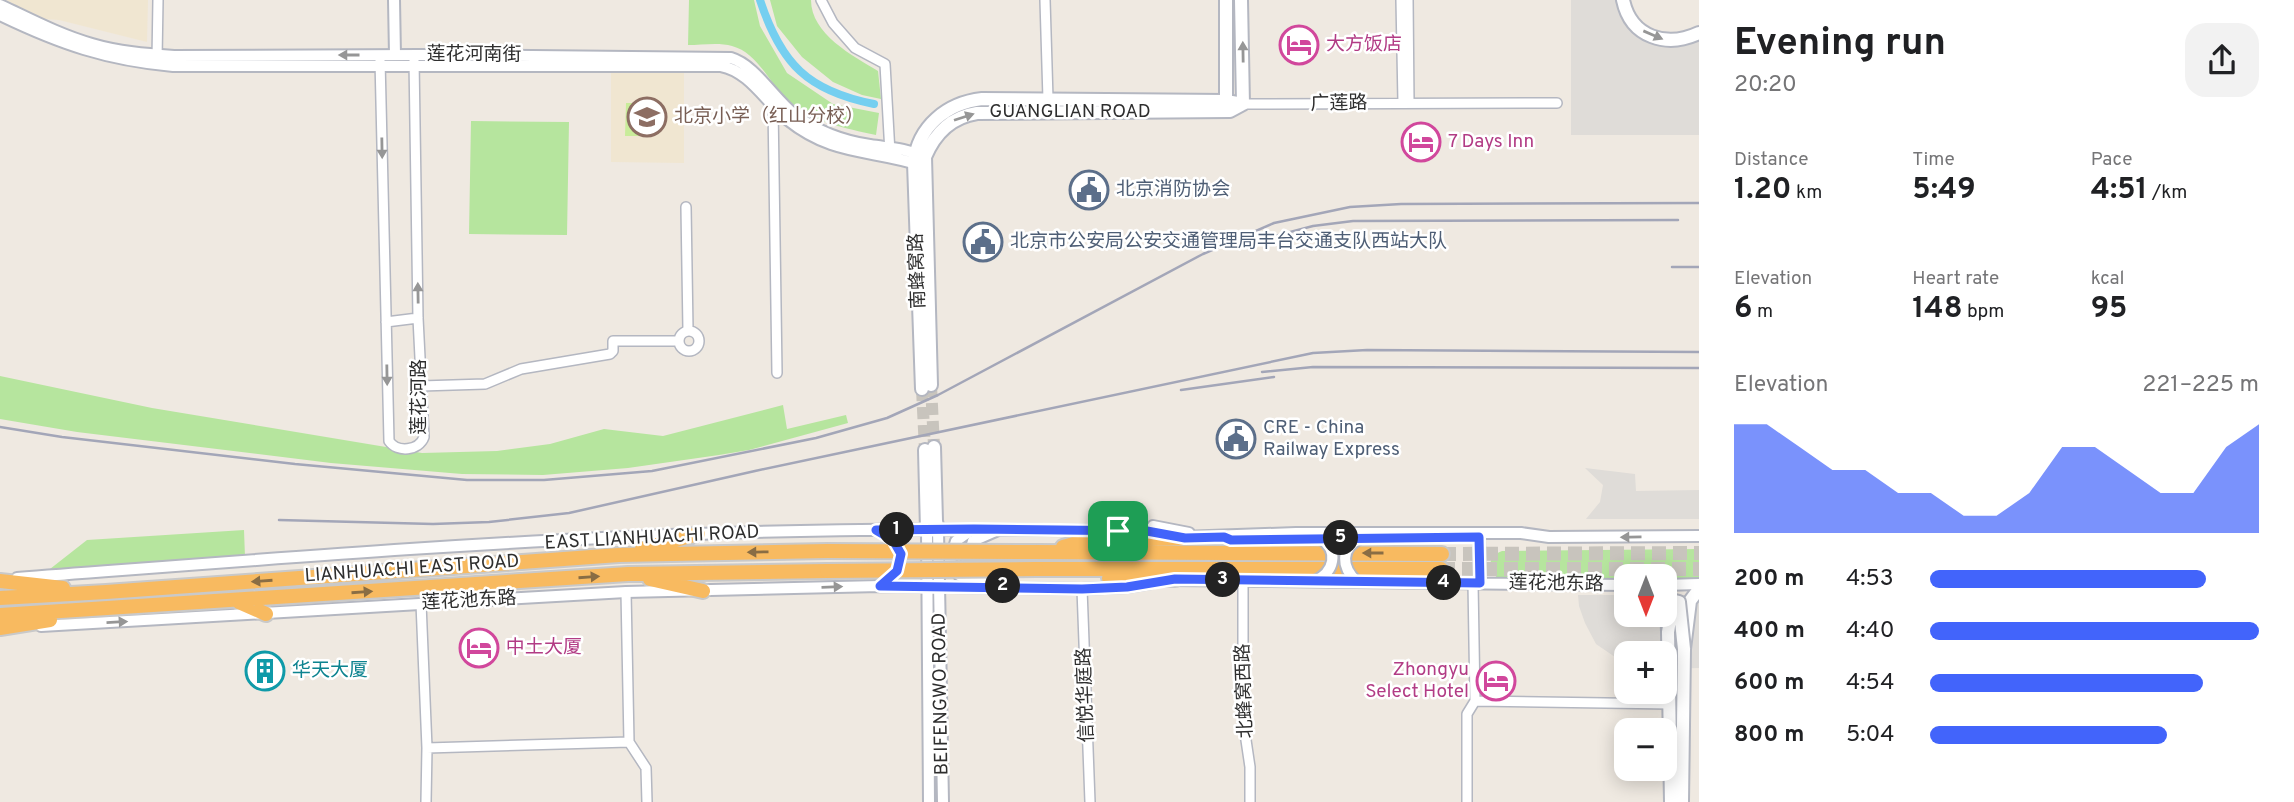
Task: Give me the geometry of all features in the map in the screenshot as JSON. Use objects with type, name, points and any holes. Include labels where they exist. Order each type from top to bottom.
[{"type":"highway","points":[[619,555],[698,534]]},
{"type":"highway","points":[[1042,552],[1088,540],[1185,538]]},
{"type":"highway","name":"LIANHUACHI EAST ROAD","points":[[0,598],[619,555],[827,551],[1042,552]]},
{"type":"highway","points":[[1042,552],[1442,554]]},
{"type":"highway","points":[[1043,569],[1441,569]]},
{"type":"highway","points":[[1043,569],[1084,578],[1175,579]]},
{"type":"highway","name":"LIANHUACHI EAST ROAD","points":[[0,615],[628,574],[1043,569]]},
{"type":"highway","points":[[628,574],[703,591]]},
{"type":"highway","points":[[0,580],[106,592]]},
{"type":"highway","points":[[234,600],[266,614]]},
{"type":"highway","points":[[0,629],[122,608]]},
{"type":"main road","points":[[1226,0],[1226,101]]},
{"type":"main road","points":[[920,160],[920,141],[937,117],[950,107],[966,101],[1048,99],[1226,101],[1243,104],[1241,0]]},
{"type":"main road","points":[[1623,0],[1631,20],[1643,32],[1656,38],[1678,40],[1699,33]]},
{"type":"main road","name":"GUANGLIAN ROAD","points":[[920,160],[946,125],[965,114],[1230,111],[1243,104]]},
{"type":"main road","name":"南蜂窝路","points":[[920,160],[927,387]]},
{"type":"main road","points":[[929,449],[936,521],[933,530]]},
{"type":"main road","points":[[1682,802],[1684,649],[1688,608],[1698,588]]},
{"type":"main road","points":[[1668,632],[1673,604],[1675,601],[1679,602],[1684,649]]},
{"type":"main road","points":[[1668,627],[1668,641]]},
{"type":"main road","points":[[1670,704],[1671,802]]},
{"type":"street","points":[[157,60],[158,0]]},
{"type":"street","points":[[394,0],[395,55]]},
{"type":"street","points":[[821,0],[833,23],[855,48],[885,64],[890,152]]},
{"type":"street","points":[[1045,0],[1048,99]]},
{"type":"street","points":[[1399,0],[1404,103]]},
{"type":"street","points":[[1404,103],[1408,0]]},
{"type":"street","name":"莲花河南街","points":[[0,5],[65,35],[157,60]]},
{"type":"street","name":"莲花河南街","points":[[0,15],[42,35],[122,60],[731,58],[746,64],[786,107],[816,127],[842,139],[920,160]]},
{"type":"street","name":"莲花河南街","points":[[380,61],[395,55],[414,60],[721,66],[742,74],[800,129],[822,141],[849,150],[890,152]]},
{"type":"street","name":"莲花河路","points":[[380,61],[389,441],[395,447],[416,447],[423,441],[414,60]]},
{"type":"street","name":"广莲路","points":[[1243,104],[1557,103]]},
{"type":"street","points":[[773,106],[777,373]]},
{"type":"street","points":[[687,207],[688,330]]},
{"type":"street","points":[[386,322],[418,318]]},
{"type":"street","points":[[678,341],[680,335],[688,330]]},
{"type":"street","points":[[678,341],[684,350],[691,351],[697,347],[700,341],[697,334],[688,330]]},
{"type":"street","points":[[421,386],[485,384],[521,369],[610,354],[613,351],[613,341],[678,341]]},
{"type":"street","points":[[1118,531],[1126,526],[1148,525],[1180,532],[1213,533]]},
{"type":"street","points":[[982,586],[959,575],[950,561],[956,541],[974,529],[1147,531],[1185,538],[1296,533],[1521,533],[1549,537]]},
{"type":"street","name":"EAST LIANHUACHI ROAD","points":[[0,580],[317,556],[698,534],[974,529]]},
{"type":"street","points":[[998,586],[976,575],[967,561],[973,541],[1001,529]]},
{"type":"street","points":[[876,530],[893,540],[901,554],[897,571],[880,586]]},
{"type":"street","points":[[933,530],[934,586]]},
{"type":"street","points":[[1224,537],[1231,540],[1699,536]]},
{"type":"street","points":[[1467,802],[1468,714],[1475,701],[1479,537]]},
{"type":"street","points":[[1315,581],[1325,577],[1332,561],[1330,548],[1320,538]]},
{"type":"street","points":[[1357,582],[1348,573],[1345,561],[1352,543],[1361,538]]},
{"type":"street","name":"莲花池东路","points":[[0,629],[626,592],[880,586],[1082,589],[1127,587],[1175,579],[1614,585]]},
{"type":"street","name":"北蜂窝西路","points":[[1243,580],[1243,720],[1250,767],[1250,802]]},
{"type":"street","name":"BEIFENGWO ROAD","points":[[929,802],[934,586]]},
{"type":"street","name":"BEIFENGWO ROAD","points":[[934,586],[943,802]]},
{"type":"street","points":[[1677,586],[1698,588]]},
{"type":"street","name":"信悦华庭路","points":[[1082,589],[1090,802]]},
{"type":"street","points":[[626,592],[629,742],[646,768],[647,802]]},
{"type":"street","points":[[421,603],[427,748],[426,802]]},
{"type":"street","points":[[1475,701],[1614,703]]},
{"type":"street","points":[[427,748],[629,742]]},
{"type":"shaded area","points":[[6,0],[148,0],[147,42],[59,20],[43,19]]},
{"type":"shaded area","points":[[1571,0],[1616,0],[1623,21],[1632,31],[1643,40],[1656,44],[1669,46],[1693,41],[1699,37],[1699,135],[1571,135]]},
{"type":"shaded area","name":"北京小学（红山分校）","points":[[611,72],[684,72],[684,163],[611,162]]},
{"type":"shaded area","points":[[1585,468],[1635,474],[1636,491],[1699,490],[1699,519],[1586,519],[1600,502],[1603,485]]},
{"type":"shaded area","points":[[1578,595],[1614,595],[1614,627],[1677,627],[1677,595],[1699,595],[1699,668],[1677,669],[1677,641],[1614,641],[1614,656],[1596,644],[1579,606]]},
{"type":"green space","points":[[689,0],[754,0],[760,26],[787,73],[833,104],[879,113],[876,135],[831,124],[800,109],[783,95],[750,55],[741,50],[721,44],[688,45]]},
{"type":"green space","points":[[770,0],[811,0],[818,23],[835,43],[878,71],[881,99],[862,95],[833,82],[802,57],[777,26]]},
{"type":"green space","points":[[626,103],[641,103],[641,136],[625,136]]},
{"type":"green space","points":[[471,121],[569,122],[567,235],[469,234]]},
{"type":"green space","points":[[0,376],[152,408],[422,453],[497,451],[550,444],[604,429],[663,436],[783,405],[787,429],[846,415],[848,423],[749,450],[628,468],[543,475],[462,474],[331,463],[77,432],[0,419]]},
{"type":"green space","points":[[244,530],[245,557],[50,569],[87,540]]},
{"type":"green space","points":[[1699,549],[1699,578],[1677,579],[1677,564],[1614,564],[1614,579],[1502,581],[1491,570],[1490,565],[1493,557],[1502,551]]},
{"type":"waterway","points":[[760,0],[777,41],[800,71],[831,91],[874,104]]},
{"type":"tunnel","points":[[931,385],[934,447]]},
{"type":"tunnel","points":[[922,389],[925,450]]},
{"type":"tunnel","points":[[1442,554],[1699,553]]},
{"type":"tunnel","points":[[1441,569],[1699,569]]},
{"type":"railway","points":[[0,427],[62,437],[295,464],[467,480],[544,480],[652,471],[816,438],[887,418],[938,395],[1203,254],[1274,223],[1350,207],[1401,204],[1699,203]]},
{"type":"railway","points":[[1248,243],[1313,226],[1353,221],[1678,220]]},
{"type":"railway","points":[[1672,267],[1699,267]]},
{"type":"railway","points":[[279,520],[433,524],[489,522],[569,513],[1313,353],[1367,350],[1699,352]]},
{"type":"railway","points":[[1262,372],[1313,367],[1699,368]]},
{"type":"railway","points":[[1181,390],[1274,377]]},
{"type":"place","name":"大方饭店","points":[[1299,45]]},
{"type":"place","name":"北京小学（红山分校）","points":[[647,117]]},
{"type":"place","name":"7 Days Inn","points":[[1421,142]]},
{"type":"place","name":"北京消防协会","points":[[1089,190]]},
{"type":"place","name":"北京市公安局公安交通管理局丰台交通支队西站大队","points":[[983,242]]},
{"type":"place","name":"CRE - China Railway Express","points":[[1236,439]]},
{"type":"place","name":"中土大厦","points":[[479,648]]},
{"type":"place","name":"华天大厦","points":[[265,671]]},
{"type":"place","name":"Zhongyu Select Hotel","points":[[1496,681]]},
{"type":"route","points":[[876,530],[1118,531],[1147,531],[1185,538],[1224,537],[1231,540],[1479,537],[1480,583],[1175,579],[1127,587],[1082,589],[880,586],[897,571],[901,554],[893,540],[876,530]]}]
